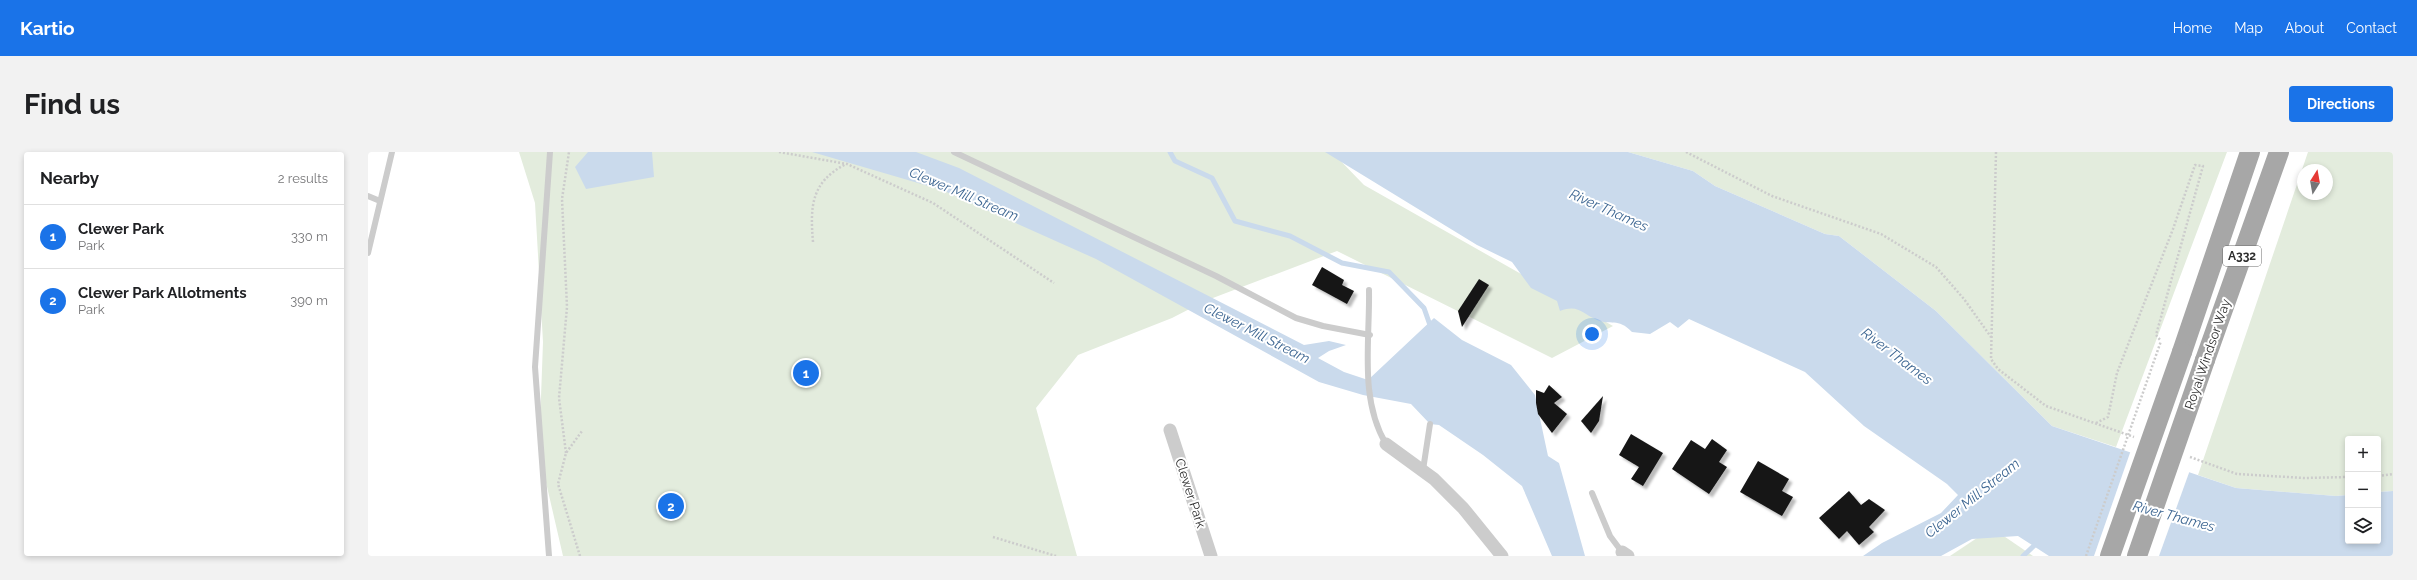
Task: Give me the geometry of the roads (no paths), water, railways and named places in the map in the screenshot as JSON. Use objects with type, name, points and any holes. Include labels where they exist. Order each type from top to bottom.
[{"type":"main road","name":"Royal Windsor Way","points":[[2110,556],[2182,352],[2250,152]]},
{"type":"main road","name":"Royal Windsor Way","points":[[2137,556],[2279,152]]},
{"type":"street","name":"Clewer Park","points":[[1170,430],[1211,556]]},
{"type":"street","points":[[1386,444],[1423,470],[1463,508],[1502,556]]},
{"type":"lane","points":[[368,253],[392,152]]},
{"type":"lane","points":[[549,556],[535,367],[550,152]]},
{"type":"lane","points":[[954,152],[1216,276],[1296,318],[1323,326],[1370,335]]},
{"type":"lane","points":[[368,196],[380,202]]},
{"type":"lane","points":[[1370,290],[1369,402],[1376,428],[1386,444]]},
{"type":"lane","points":[[1423,470],[1430,424]]},
{"type":"lane","points":[[1592,493],[1610,536],[1625,554]]},
{"type":"water","points":[[588,152],[652,152],[654,177],[586,189],[575,167]]},
{"type":"water","name":"Clewer Mill Stream","points":[[812,152],[916,152],[959,168],[1304,345],[1329,341],[1346,345],[1329,351],[1318,358],[1344,372],[1368,380],[1434,318],[1462,340],[1511,365],[1535,395],[1548,456],[1559,463],[1585,556],[1552,556],[1522,486],[1483,455],[1439,425],[1430,424],[1411,404],[1363,395],[1319,382],[1096,259],[942,190]]},
{"type":"water","points":[[1325,152],[1628,152],[1693,171],[1715,186],[1825,234],[1839,236],[1936,311],[2052,426],[2236,488],[2336,496],[2345,495],[2345,544],[2381,544],[2381,492],[2393,491],[2393,556],[2049,556],[2018,536],[1972,539],[1941,556],[1863,556],[1882,543],[1941,513],[1958,495],[1947,484],[1864,426],[1805,372],[1689,319],[1678,328],[1670,322],[1650,334],[1632,332],[1627,327],[1618,323],[1602,322],[1576,309],[1566,309],[1560,311],[1557,301],[1531,288],[1512,262],[1477,245]]},
{"type":"waterway","points":[[1170,152],[1175,161],[1212,178],[1235,221],[1290,236],[1342,263],[1389,272],[1424,308],[1431,328]]},
{"type":"waterway","points":[[2023,556],[2037,543]]},
{"type":"place","name":"Clewer Park","points":[[806,373]]},
{"type":"place","name":"Clewer Park Allotments","points":[[671,506]]},
{"type":"water label","name":"River Thames","points":[[1609,210]]},
{"type":"water label","name":"River Thames","points":[[1897,356]]},
{"type":"water label","name":"River Thames","points":[[2174,516]]}]
